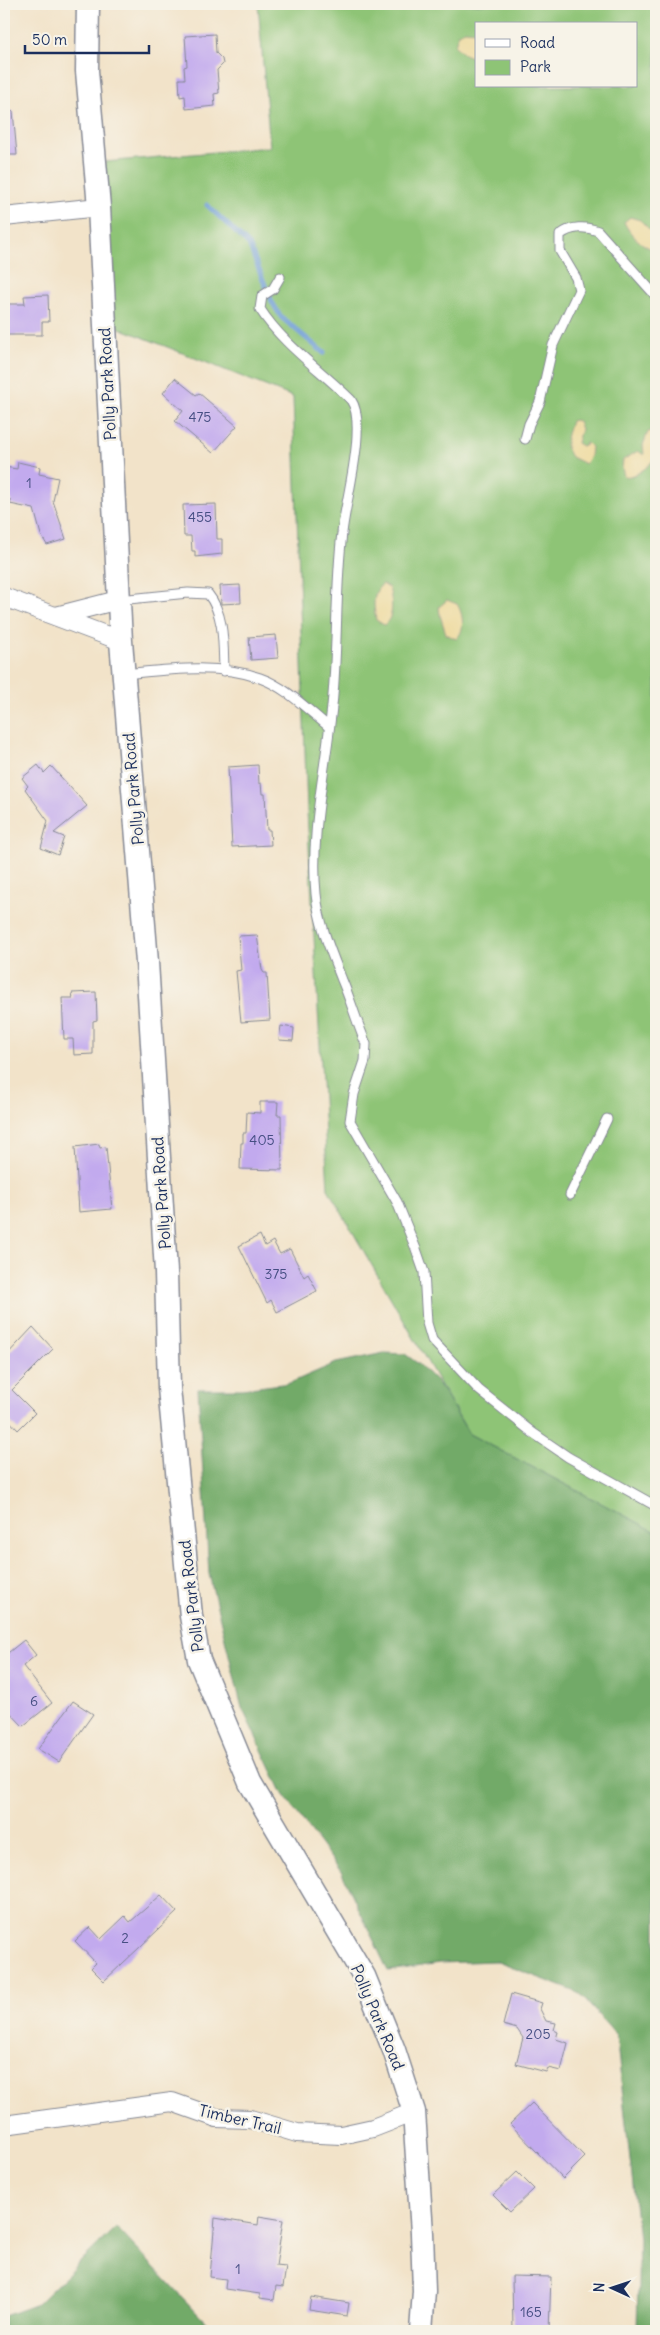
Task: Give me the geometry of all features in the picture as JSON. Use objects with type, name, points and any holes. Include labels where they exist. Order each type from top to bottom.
[{"type":"street","name":"Polly Park Road","points":[[88,4],[87,71],[99,207],[118,600],[147,962],[166,1272],[169,1388],[191,1616],[199,1660],[250,1783],[364,1976],[394,2050],[414,2112],[422,2233],[424,2291],[422,2331]]},
{"type":"street","points":[[4,217],[99,207]]},
{"type":"street","points":[[4,597],[121,641]]},
{"type":"street","points":[[56,616],[118,600]]},
{"type":"street","name":"Timber Trail","points":[[4,2125],[172,2102],[217,2118],[250,2119],[298,2133],[341,2135],[373,2128],[414,2112]]},
{"type":"lane","points":[[525,439],[529,424],[540,402],[552,345],[578,290],[576,278],[560,251],[560,235],[566,230],[575,228],[598,231],[656,296]]},
{"type":"lane","points":[[280,277],[274,289],[262,296],[260,309],[267,320],[291,345],[351,400],[356,407],[358,415],[354,464],[348,488],[337,579],[333,686],[322,771],[315,856],[316,893],[320,918],[366,1044],[365,1061],[354,1094],[350,1121],[397,1202],[416,1249],[424,1272],[427,1323],[432,1340],[479,1390],[533,1433],[568,1457],[656,1506]]},
{"type":"lane","points":[[118,600],[188,593],[208,594],[216,605],[223,634],[224,671]]},
{"type":"lane","points":[[123,674],[181,670],[224,671],[261,678],[294,698],[329,726]]},
{"type":"lane","points":[[570,1195],[607,1119]]},
{"type":"green space","points":[[258,4],[656,4],[656,1532],[469,1434],[328,1189],[307,811],[293,397],[112,325],[105,162],[270,147]]},
{"type":"green space","points":[[384,1353],[405,1354],[420,1365],[439,1384],[469,1434],[656,1532],[656,2331],[637,2331],[639,2239],[616,2035],[579,1993],[495,1961],[440,1963],[388,1971],[342,1873],[283,1794],[242,1708],[209,1574],[198,1389],[242,1389],[290,1383],[336,1363]]},
{"type":"green space","points":[[116,2227],[214,2331],[4,2331],[4,2316],[37,2304]]},
{"type":"sand","points":[[465,30],[475,31],[475,59],[464,54],[455,46],[458,33]]},
{"type":"sand","points":[[630,217],[640,220],[656,236],[656,251],[633,236],[624,222]]},
{"type":"sand","points":[[571,421],[578,421],[581,429],[577,443],[582,446],[587,443],[591,447],[590,456],[585,464],[571,457],[568,452],[567,435]]},
{"type":"sand","points":[[651,431],[656,437],[656,452],[652,462],[638,473],[624,476],[623,460],[638,451],[644,455],[643,445],[648,432]]},
{"type":"sand","points":[[383,584],[389,588],[392,602],[390,617],[384,625],[376,620],[374,605],[377,591]]},
{"type":"sand","points":[[447,600],[457,604],[461,612],[462,627],[456,639],[446,634],[440,615],[439,607]]},
{"type":"building","points":[[215,34],[216,53],[222,59],[223,64],[217,70],[219,93],[214,94],[215,106],[186,109],[185,96],[180,97],[179,79],[185,79],[184,67],[187,66],[185,36]]},
{"type":"building","points":[[13,111],[17,155],[4,155],[4,112]]},
{"type":"building","points":[[48,295],[49,322],[42,322],[42,335],[4,335],[4,304],[25,304],[24,296]]},
{"type":"building","points":[[175,378],[196,395],[199,393],[237,426],[213,453],[175,421],[183,411],[163,393]]},
{"type":"building","points":[[18,462],[40,467],[39,474],[58,478],[53,501],[66,539],[47,545],[41,535],[34,509],[10,504],[11,500],[4,499],[4,467],[17,469]]},
{"type":"building","points":[[216,504],[217,539],[222,539],[222,554],[195,557],[195,551],[192,551],[191,536],[184,536],[183,505]]},
{"type":"building","points":[[240,585],[241,603],[221,604],[220,586]]},
{"type":"building","points":[[276,635],[278,658],[251,660],[249,637]]},
{"type":"building","points":[[38,765],[44,773],[51,766],[87,806],[54,833],[64,837],[58,855],[41,848],[48,821],[25,789],[28,786],[22,778]]},
{"type":"building","points":[[258,765],[259,784],[261,783],[262,794],[265,794],[267,830],[270,830],[271,845],[232,847],[228,767]]},
{"type":"building","points":[[257,935],[262,970],[264,973],[267,973],[270,1020],[241,1022],[236,971],[241,970],[238,936]]},
{"type":"building","points":[[96,992],[97,1020],[93,1021],[93,1054],[74,1055],[73,1039],[64,1039],[62,998],[73,998],[72,993]]},
{"type":"building","points":[[281,1026],[294,1028],[293,1041],[279,1040]]},
{"type":"building","points":[[260,1102],[278,1102],[277,1115],[281,1115],[282,1170],[240,1169],[241,1143],[243,1143],[243,1133],[246,1133],[247,1112],[260,1113]]},
{"type":"building","points":[[99,1144],[100,1148],[106,1147],[112,1209],[79,1212],[75,1147]]},
{"type":"building","points":[[260,1235],[265,1246],[273,1241],[280,1254],[290,1249],[304,1277],[308,1274],[317,1291],[277,1312],[271,1300],[267,1303],[239,1246]]},
{"type":"building","points":[[33,1327],[53,1349],[12,1390],[35,1413],[18,1430],[4,1415],[4,1358]]},
{"type":"building","points":[[24,1640],[36,1655],[23,1666],[52,1703],[23,1726],[4,1706],[4,1656]]},
{"type":"building","points":[[73,1701],[93,1714],[59,1762],[38,1749]]},
{"type":"building","points":[[161,1895],[177,1912],[104,1981],[91,1968],[96,1963],[75,1941],[90,1927],[101,1939],[125,1916],[130,1922]]},
{"type":"building","points":[[511,1994],[542,2003],[540,2009],[546,2021],[556,2023],[554,2030],[558,2032],[556,2039],[568,2043],[561,2071],[548,2068],[546,2072],[516,2064],[523,2038],[517,2029],[503,2025]]},
{"type":"building","points":[[532,2103],[585,2157],[563,2179],[510,2124]]},
{"type":"building","points":[[517,2172],[534,2189],[510,2212],[493,2195]]},
{"type":"building","points":[[259,2216],[283,2220],[276,2266],[286,2267],[283,2287],[276,2286],[274,2300],[260,2298],[260,2294],[225,2289],[226,2279],[210,2277],[215,2218],[258,2225]]},
{"type":"building","points":[[512,2276],[551,2277],[549,2331],[513,2331]]},
{"type":"building","points":[[311,2297],[349,2303],[347,2316],[309,2310]]},
{"type":"waterway","points":[[207,205],[249,245],[272,302],[281,317],[324,353]]}]
